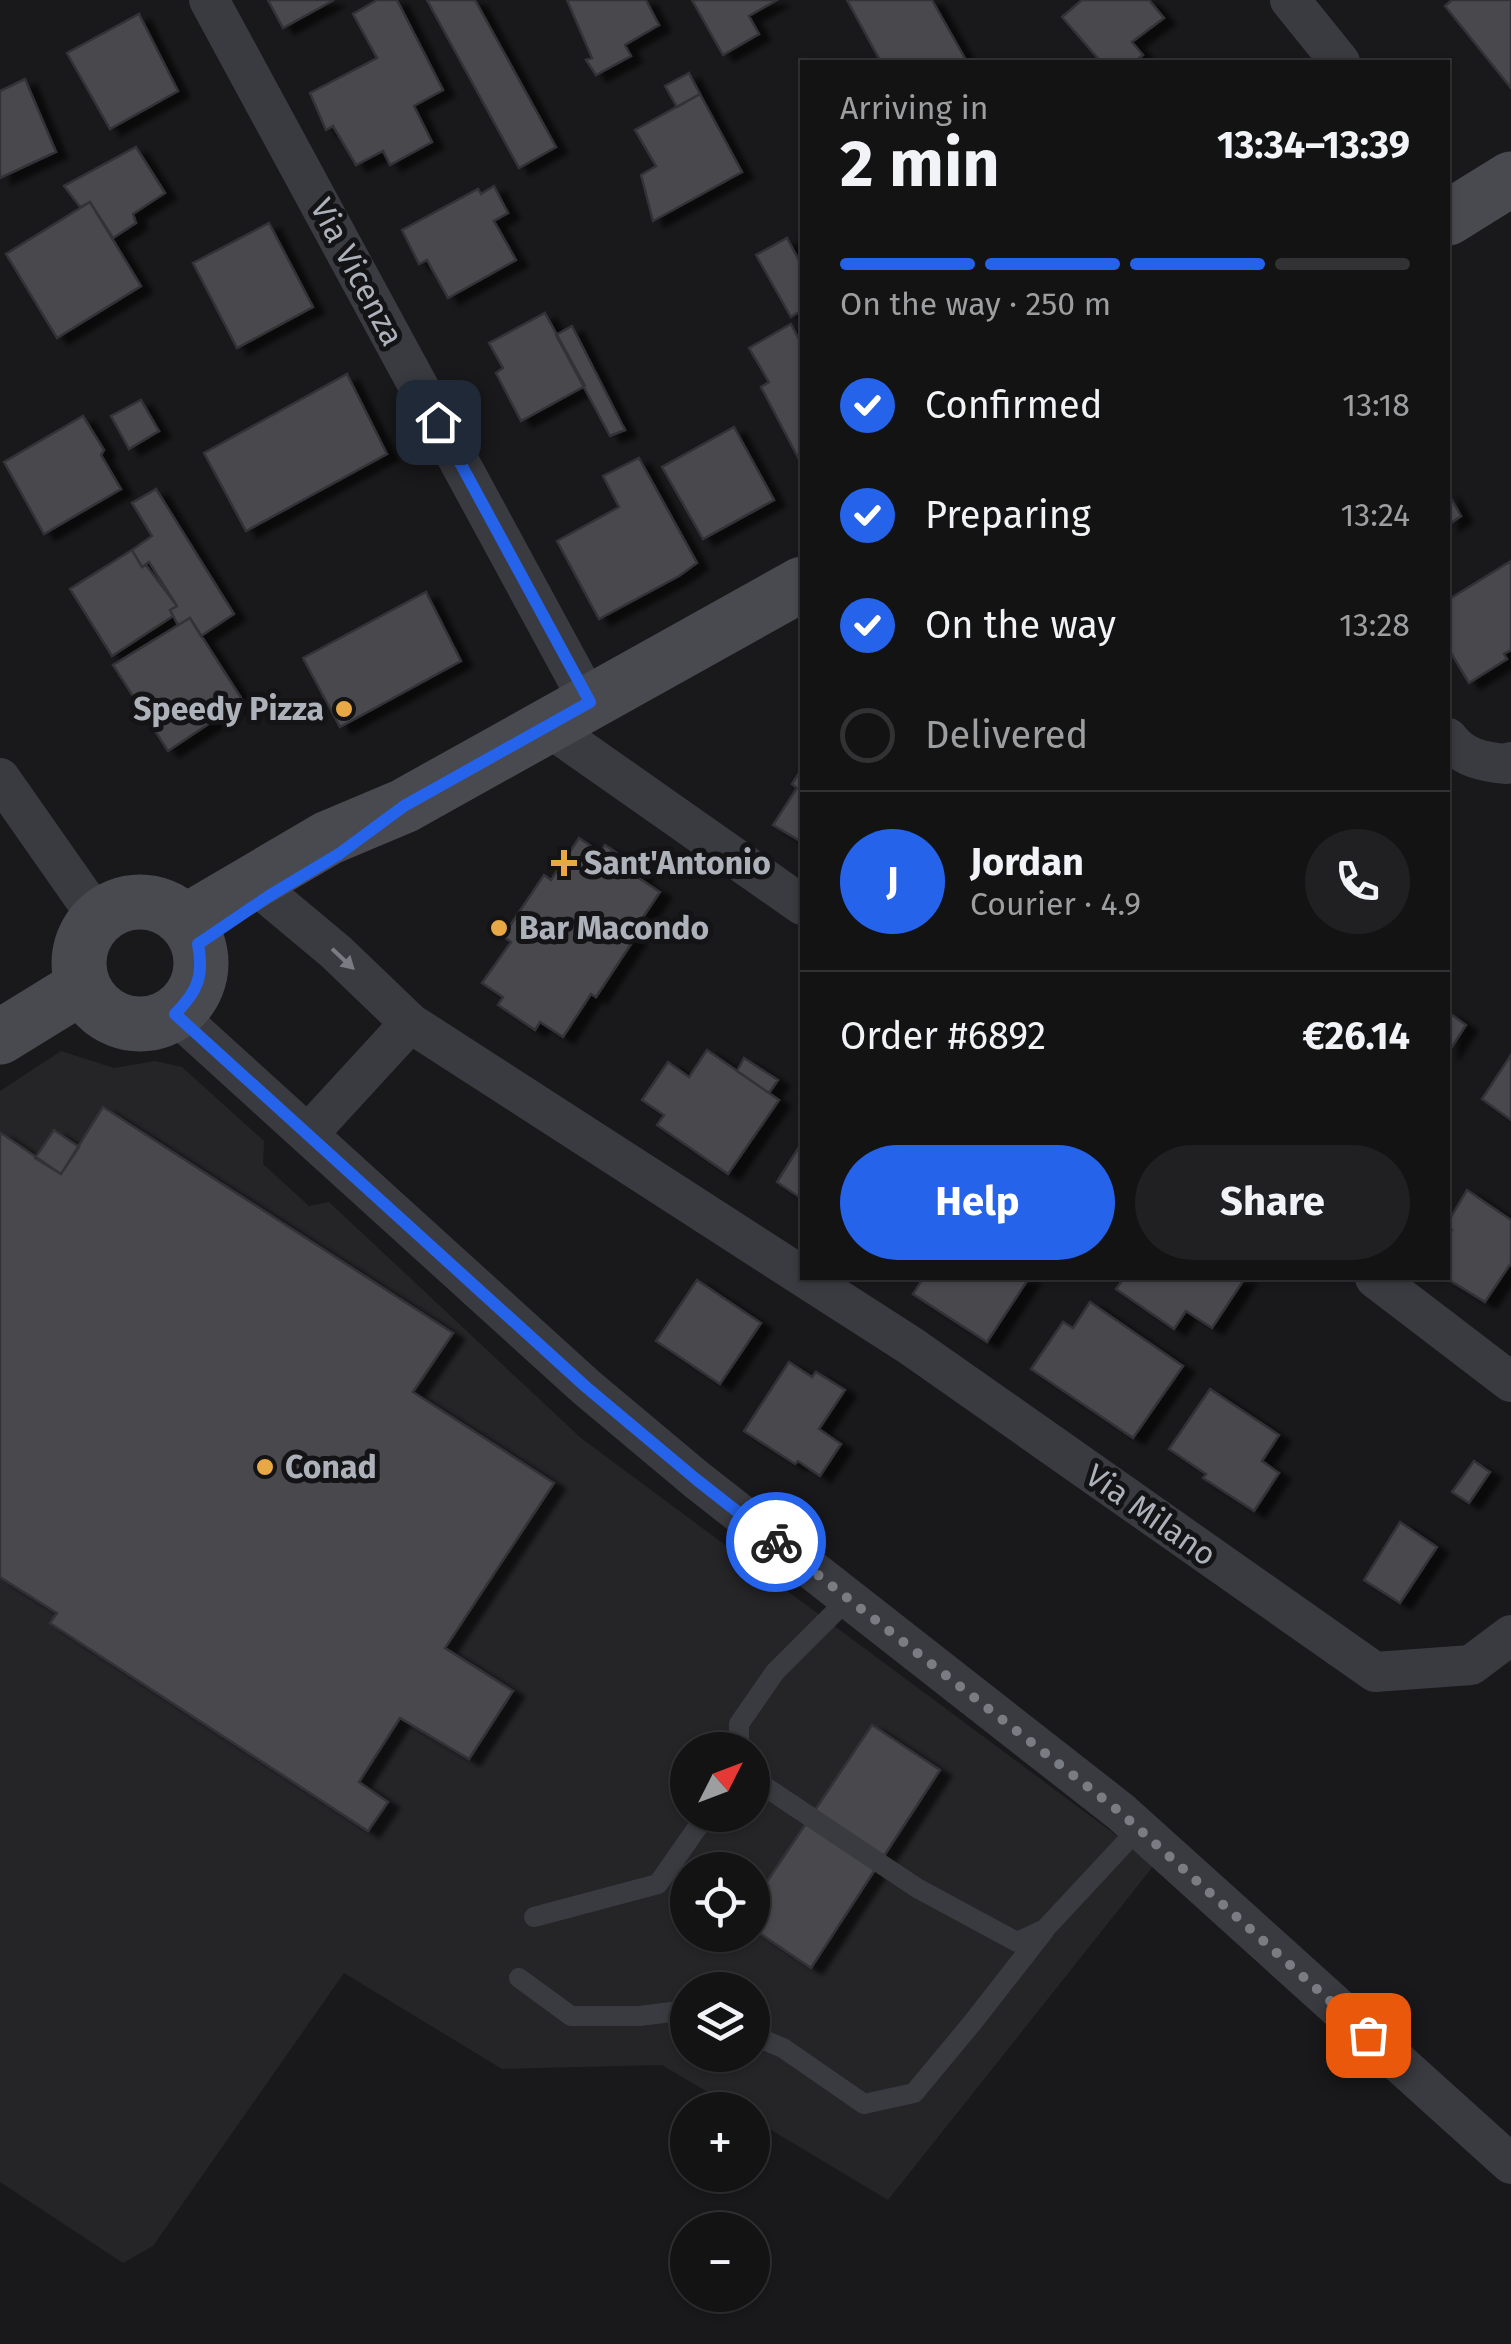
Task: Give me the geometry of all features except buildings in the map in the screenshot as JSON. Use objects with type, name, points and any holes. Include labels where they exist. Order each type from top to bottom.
[{"type":"main road","points":[[1451,209],[1511,180]]},
{"type":"main road","points":[[192,933],[328,838],[404,806],[800,585]]},
{"type":"main road","points":[[192,933],[269,896],[339,854],[404,806]]},
{"type":"main road","points":[[132,902],[152,903],[170,910],[192,933],[201,963],[198,983],[175,1014],[140,1025],[122,1022],[105,1014],[82,986],[78,968],[86,932],[114,908],[132,902]]},
{"type":"main road","points":[[0,1037],[82,986]]},
{"type":"street","name":"Via Vicenza","points":[[209,0],[568,714]]},
{"type":"street","points":[[1290,0],[1338,60]]},
{"type":"street","points":[[568,714],[800,903]]},
{"type":"street","points":[[1450,742],[1478,762],[1511,762]]},
{"type":"street","points":[[0,778],[98,918]]},
{"type":"street","name":"Via Milano","points":[[269,896],[336,952],[410,1023],[800,1274]]},
{"type":"street","points":[[175,1014],[586,1387],[697,1480],[1139,1828],[1511,2164]]},
{"type":"street","points":[[308,1134],[410,1023]]},
{"type":"street","name":"Via Milano","points":[[809,1280],[911,1346],[1375,1672],[1471,1665],[1511,1635]]},
{"type":"street","points":[[1378,1280],[1511,1382]]},
{"type":"lane","points":[[739,1732],[739,1724],[774,1672],[848,1599]]},
{"type":"lane","points":[[770,1790],[917,1888],[1017,1942],[1045,1930]]},
{"type":"lane","points":[[770,2043],[864,2104],[914,2093],[1045,1930],[1139,1828]]},
{"type":"lane","points":[[534,1916],[658,1884],[694,1832]]},
{"type":"lane","points":[[519,1978],[570,2016],[670,2012]]},
{"type":"shaded area","points":[[61,1051],[114,1068],[155,1061],[182,1067],[264,1141],[263,1164],[309,1206],[329,1202],[581,1438],[1155,1864],[888,2200],[770,2129],[770,2092],[708,2092],[674,2072],[770,2072],[770,1972],[670,1972],[670,2070],[662,2065],[502,2069],[344,1973],[153,2246],[123,2263],[0,2182],[0,1091]]},
{"type":"way so far","points":[[776,1542],[1120,1812],[1368,2035]]},
{"type":"place","name":"Speedy Pizza","points":[[344,709]]},
{"type":"place","name":"Sant'Antonio","points":[[564,863]]},
{"type":"place","name":"Bar Macondo","points":[[499,928]]},
{"type":"place","name":"Conad","points":[[265,1467]]},
{"type":"route","points":[[438,422],[590,702],[404,806],[339,854],[198,944],[198,983],[175,1014],[586,1387],[776,1542]]}]
